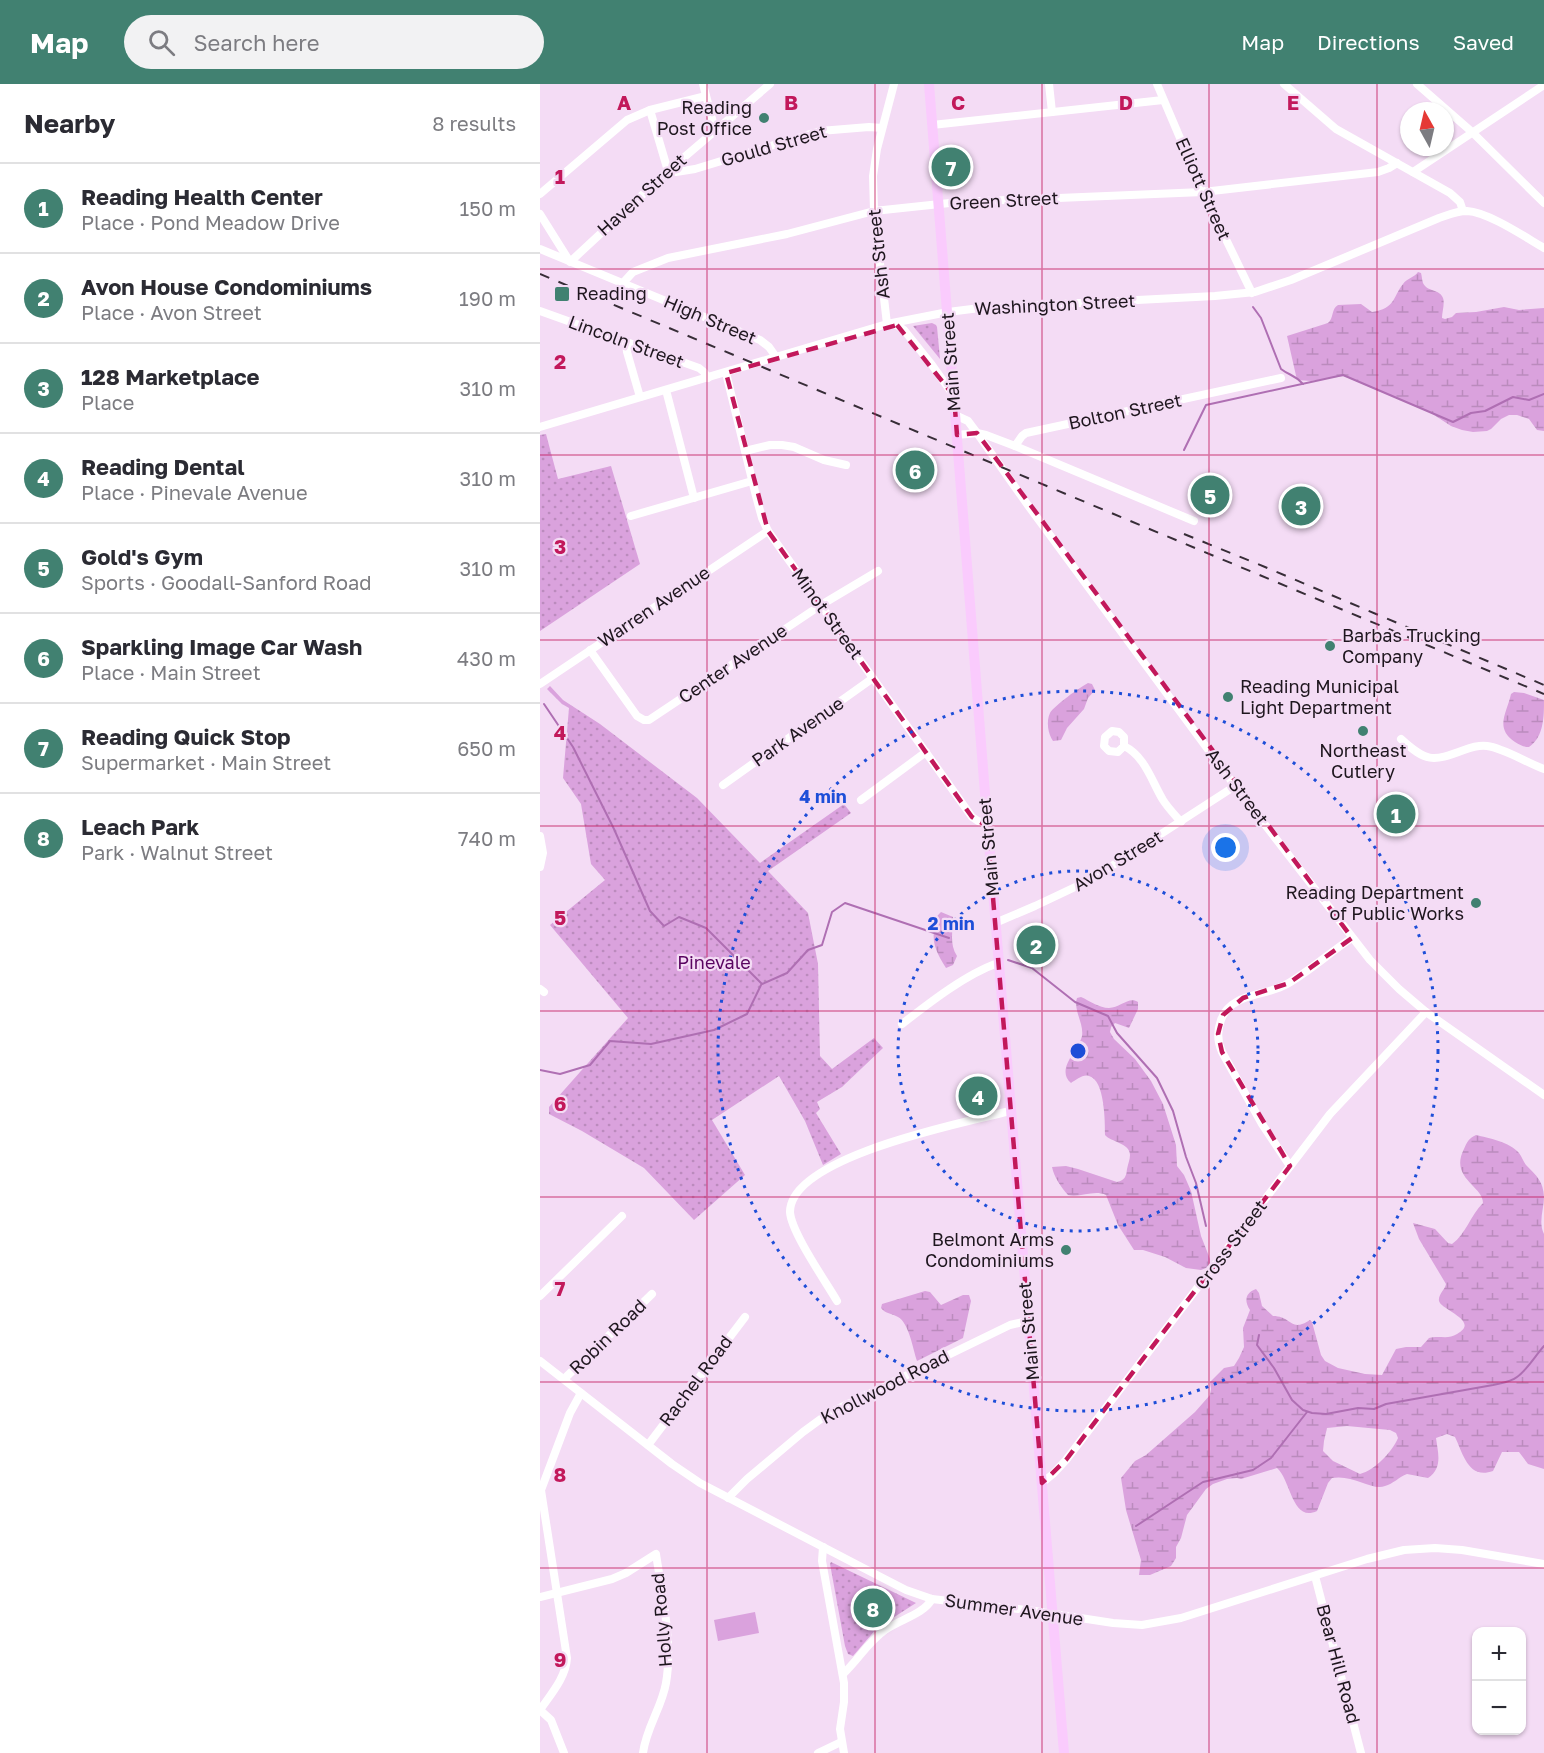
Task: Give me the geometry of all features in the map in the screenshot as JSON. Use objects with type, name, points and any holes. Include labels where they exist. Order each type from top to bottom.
[{"type":"main road","name":"Main Street","points":[[929,84],[998,963],[1064,1753]]},
{"type":"street","points":[[703,84],[715,130]]},
{"type":"street","name":"Haven Street","points":[[570,262],[668,171],[770,84]]},
{"type":"street","name":"Ash Street","points":[[894,84],[873,171],[874,211],[887,324],[897,325],[904,330],[933,365],[954,396]]},
{"type":"street","points":[[1049,84],[1052,112]]},
{"type":"street","name":"Elliott Street","points":[[1157,84],[1203,192],[1252,292]]},
{"type":"street","points":[[1284,84],[1336,129],[1454,196],[1460,202],[1463,211],[1483,215],[1544,248]]},
{"type":"street","points":[[1417,84],[1540,193],[1544,203]]},
{"type":"street","points":[[1413,172],[1544,85]]},
{"type":"street","points":[[540,194],[618,126],[633,116],[706,96]]},
{"type":"street","points":[[932,125],[1163,100]]},
{"type":"street","points":[[650,110],[668,171]]},
{"type":"street","name":"Gould Street","points":[[668,171],[695,169],[823,130],[882,128]]},
{"type":"street","name":"Green Street","points":[[622,284],[637,270],[668,258],[805,230],[874,211],[938,204],[1203,192],[1378,172],[1397,163]]},
{"type":"street","name":"Washington Street","points":[[540,427],[887,324],[948,312],[980,308],[1215,296],[1252,292],[1283,284],[1439,218],[1463,211]]},
{"type":"street","points":[[540,214],[570,262]]},
{"type":"street","name":"High Street","points":[[540,249],[760,340],[776,357]]},
{"type":"street","name":"Lincoln Street","points":[[540,311],[699,368],[708,378]]},
{"type":"street","points":[[626,342],[629,362],[640,398]]},
{"type":"street","name":"Minot Street","points":[[726,373],[752,481],[768,531],[972,817],[987,824]]},
{"type":"street","name":"Bolton Street","points":[[1015,446],[1025,434],[1281,378]]},
{"type":"street","points":[[666,390],[694,498]]},
{"type":"street","name":"Ash Street","points":[[955,415],[968,421],[1235,786],[1352,938],[1388,979],[1426,1012],[1544,1095]]},
{"type":"street","points":[[957,435],[977,433],[986,435],[1194,521]]},
{"type":"street","points":[[745,451],[770,445],[782,445],[846,465]]},
{"type":"street","points":[[631,516],[752,481]]},
{"type":"street","name":"Warren Avenue","points":[[540,684],[768,531]]},
{"type":"street","name":"Center Avenue","points":[[590,650],[637,716],[644,720],[652,718],[821,605],[878,571]]},
{"type":"street","name":"Park Avenue","points":[[723,785],[873,678]]},
{"type":"street","points":[[1401,738],[1418,753],[1429,758],[1443,758],[1472,747],[1486,746],[1544,769]]},
{"type":"street","points":[[1124,746],[1132,751],[1144,765],[1163,799],[1180,822]]},
{"type":"street","points":[[861,800],[926,752]]},
{"type":"street","name":"Avon Street","points":[[995,923],[1090,880],[1235,786]]},
{"type":"street","points":[[540,836],[543,853],[540,867]]},
{"type":"street","points":[[1290,1166],[1262,1124],[1222,1052],[1218,1040],[1219,1024],[1222,1015],[1232,1005],[1243,998],[1275,990],[1289,983],[1352,938]]},
{"type":"street","points":[[902,1024],[933,1000],[987,967],[998,963]]},
{"type":"street","name":"Cross Street","points":[[1042,1483],[1066,1460],[1330,1114],[1426,1012]]},
{"type":"street","points":[[837,1301],[794,1227],[790,1208],[798,1192],[811,1180],[828,1170],[882,1145],[1010,1111]]},
{"type":"street","points":[[540,1296],[622,1216]]},
{"type":"street","name":"Robin Road","points":[[564,1379],[652,1294]]},
{"type":"street","name":"Rachel Road","points":[[648,1445],[745,1317]]},
{"type":"street","name":"Knollwood Road","points":[[728,1498],[802,1432],[829,1413],[1010,1325],[1028,1321]]},
{"type":"street","name":"Summer Avenue","points":[[540,1362],[687,1475],[906,1590],[932,1599],[1142,1625],[1181,1618],[1367,1559],[1404,1550],[1426,1548],[1473,1551],[1544,1564]]},
{"type":"street","points":[[564,1753],[551,1720],[540,1710],[562,1677],[567,1665],[567,1651],[541,1490],[570,1413],[581,1393]]},
{"type":"street","points":[[823,1547],[822,1561],[843,1674],[840,1729],[844,1753]]},
{"type":"street","name":"Holly Road","points":[[558,1593],[612,1579],[656,1554],[668,1647],[668,1664],[664,1691],[647,1735],[643,1753]]},
{"type":"street","name":"Bear Hill Road","points":[[1315,1576],[1361,1753]]},
{"type":"street","points":[[540,1597],[558,1593]]},
{"type":"street","points":[[843,1674],[879,1635],[924,1608],[932,1599]]},
{"type":"street","points":[[818,1753],[841,1742]]},
{"type":"highlighted area","points":[[897,325],[954,396],[957,435],[977,433],[1352,938],[1289,983],[1243,998],[1223,1015],[1218,1034],[1222,1052],[1290,1166],[1066,1460],[1042,1483],[987,826],[972,817],[768,531],[726,373]]},
{"type":"green space","points":[[1418,272],[1421,273],[1425,286],[1439,293],[1443,298],[1442,318],[1445,319],[1456,313],[1504,307],[1519,310],[1544,308],[1544,431],[1537,430],[1529,419],[1517,415],[1509,415],[1501,419],[1487,431],[1462,430],[1431,413],[1344,376],[1311,381],[1297,380],[1287,336],[1328,323],[1338,305],[1361,304],[1372,312],[1385,308],[1392,302],[1405,282]]},
{"type":"green space","points":[[932,323],[937,327],[940,359],[913,326]]},
{"type":"green space","points":[[546,434],[558,479],[611,466],[640,564],[540,631],[540,435]]},
{"type":"green space","points":[[1088,683],[1092,684],[1095,690],[1088,698],[1084,709],[1067,728],[1061,740],[1053,741],[1048,727],[1050,713]]},
{"type":"green space","name":"Pinevale","points":[[550,686],[563,700],[600,724],[697,798],[760,863],[844,804],[851,813],[768,871],[808,913],[818,964],[820,1056],[832,1069],[874,1038],[883,1048],[842,1087],[817,1102],[820,1109],[816,1113],[841,1154],[823,1165],[805,1121],[779,1076],[712,1120],[745,1175],[694,1220],[644,1168],[549,1114],[549,1107],[628,1018],[550,925],[605,880],[591,864],[581,804],[563,778],[569,708],[547,689]]},
{"type":"green space","points":[[1514,692],[1544,700],[1540,732],[1538,738],[1529,747],[1515,742],[1503,726],[1511,694]]},
{"type":"green space","points":[[941,912],[953,917],[952,942],[957,956],[953,965],[946,968],[938,954],[934,940],[936,920]]},
{"type":"green space","points":[[1081,997],[1105,1008],[1131,1000],[1138,1002],[1138,1009],[1129,1028],[1115,1023],[1110,1032],[1114,1039],[1135,1059],[1151,1081],[1163,1104],[1176,1145],[1177,1166],[1191,1191],[1201,1236],[1210,1259],[1206,1268],[1201,1270],[1186,1268],[1165,1257],[1143,1250],[1134,1250],[1118,1225],[1106,1195],[1097,1193],[1068,1195],[1054,1174],[1052,1167],[1066,1166],[1117,1182],[1126,1176],[1130,1158],[1129,1151],[1124,1145],[1105,1135],[1103,1102],[1094,1079],[1084,1076],[1071,1083],[1067,1078],[1069,1060],[1082,1036],[1076,1003],[1077,998]]},
{"type":"green space","points":[[1474,1136],[1499,1141],[1515,1149],[1539,1179],[1543,1191],[1541,1220],[1544,1234],[1544,1469],[1528,1464],[1519,1452],[1502,1452],[1493,1471],[1478,1472],[1464,1457],[1455,1437],[1447,1434],[1436,1438],[1438,1465],[1428,1478],[1407,1474],[1380,1487],[1347,1478],[1332,1478],[1317,1511],[1309,1513],[1297,1506],[1277,1468],[1241,1479],[1227,1479],[1206,1489],[1187,1515],[1181,1538],[1176,1547],[1176,1558],[1171,1566],[1150,1575],[1139,1575],[1141,1560],[1126,1510],[1121,1478],[1135,1461],[1146,1455],[1195,1412],[1210,1395],[1210,1382],[1224,1368],[1234,1366],[1244,1347],[1243,1328],[1250,1310],[1246,1300],[1250,1293],[1256,1289],[1262,1306],[1273,1316],[1284,1318],[1298,1325],[1310,1320],[1325,1361],[1338,1368],[1365,1374],[1382,1375],[1396,1349],[1421,1347],[1429,1338],[1450,1337],[1463,1329],[1465,1325],[1462,1320],[1439,1301],[1446,1284],[1419,1239],[1413,1223],[1435,1229],[1448,1243],[1452,1244],[1465,1230],[1483,1203],[1482,1197],[1463,1174],[1461,1167],[1464,1149],[1468,1140]],"holes":[[[1347,1426],[1390,1430],[1396,1433],[1398,1438],[1392,1449],[1377,1465],[1360,1474],[1333,1461],[1323,1451],[1327,1428]]]},
{"type":"green space","points":[[925,1291],[930,1292],[941,1305],[963,1295],[969,1295],[971,1301],[963,1338],[917,1361],[902,1320],[881,1308],[882,1304]]},
{"type":"green space","points":[[831,1562],[916,1603],[877,1628],[853,1656],[848,1654],[845,1646]]},
{"type":"green space","points":[[755,1612],[759,1633],[718,1641],[714,1620]]},
{"type":"waterway","points":[[1253,307],[1261,318],[1281,369],[1303,384]]},
{"type":"waterway","points":[[1184,450],[1206,405],[1343,375],[1453,422],[1471,413],[1485,411],[1513,397],[1529,400],[1544,394]]},
{"type":"waterway","points":[[544,704],[573,747],[614,829],[650,911],[664,926],[679,917],[706,928],[762,984],[787,973],[808,950],[822,945],[832,912],[845,903],[949,938]]},
{"type":"waterway","points":[[1008,960],[1032,968],[1075,1002],[1108,1016],[1117,1033],[1157,1078],[1173,1111],[1196,1183],[1206,1226]]},
{"type":"waterway","points":[[540,1070],[560,1074],[590,1065],[610,1041],[651,1044],[714,1030],[747,1014],[761,985]]},
{"type":"waterway","points":[[1259,1335],[1257,1345],[1274,1368],[1292,1400],[1303,1410],[1326,1414],[1358,1408],[1374,1409],[1386,1404],[1509,1381],[1525,1370],[1544,1346]]},
{"type":"waterway","points":[[1136,1526],[1203,1482],[1253,1470],[1271,1458],[1307,1412]]},
{"type":"railway","points":[[540,274],[1544,694]]},
{"type":"railway","points":[[1184,534],[1544,685]]},
{"type":"place","name":"Reading Post Office","points":[[764,118]]},
{"type":"place","name":"Reading Quick Stop","points":[[951,167]]},
{"type":"place","name":"Reading","points":[[562,294]]},
{"type":"place","name":"Sparkling Image Car Wash","points":[[915,470]]},
{"type":"place","name":"Gold's Gym","points":[[1210,495]]},
{"type":"place","name":"128 Marketplace","points":[[1301,506]]},
{"type":"place","name":"Barbas Trucking Company","points":[[1330,646]]},
{"type":"place","name":"Reading Municipal Light Department","points":[[1228,697]]},
{"type":"place","name":"Northeast Cutlery","points":[[1363,731]]},
{"type":"place","name":"Reading Health Center","points":[[1396,814]]},
{"type":"place","name":"Reading Department of Public Works","points":[[1476,903]]},
{"type":"place","name":"Avon House Condominiums","points":[[1036,945]]},
{"type":"place","name":"Reading Dental","points":[[978,1096]]},
{"type":"place","name":"Belmont Arms Condominiums","points":[[1066,1250]]},
{"type":"place","name":"Leach Park","points":[[873,1608]]}]
